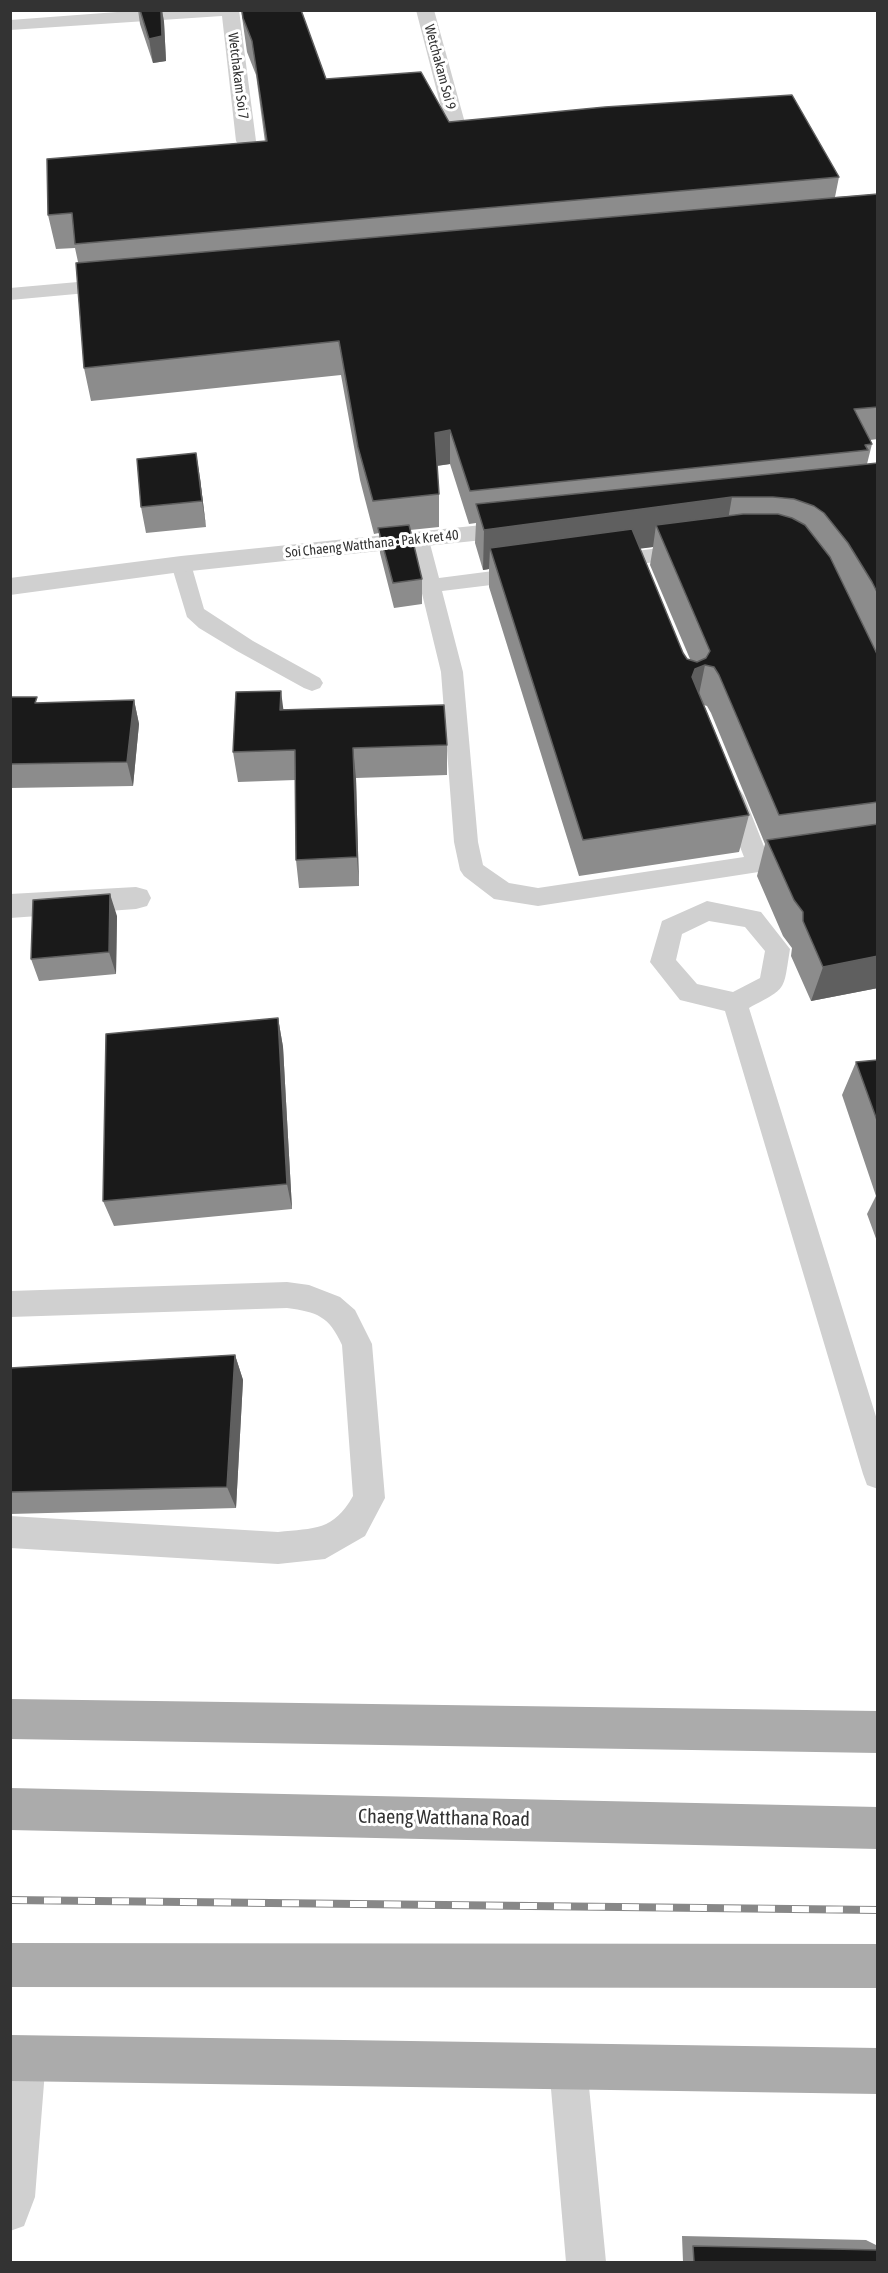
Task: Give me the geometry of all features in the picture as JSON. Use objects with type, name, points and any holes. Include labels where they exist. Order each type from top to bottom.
[{"type":"main road","points":[[10,1719],[878,1732]]},
{"type":"main road","name":"Chaeng Watthana Road","points":[[10,1809],[878,1828]]},
{"type":"main road","points":[[10,1965],[878,1966]]},
{"type":"main road","points":[[19,2058],[568,2066],[877,2075]]},
{"type":"street","points":[[10,25],[229,10]]},
{"type":"street","name":"Wetchakam Soi 7","points":[[229,10],[246,141]]},
{"type":"street","name":"Wetchakam Soi 9","points":[[425,10],[455,123]]},
{"type":"street","points":[[10,294],[141,282]]},
{"type":"street","name":"Soi Chaeng Watthana - Pak Kret 40","points":[[10,587],[181,564],[548,526]]},
{"type":"street","points":[[10,906],[136,898]]},
{"type":"lane","points":[[419,540],[452,672],[466,842],[472,870],[503,892],[537,897],[815,856]]},
{"type":"lane","points":[[590,565],[703,549]]},
{"type":"lane","points":[[635,558],[644,580]]},
{"type":"lane","points":[[181,564],[194,612],[244,646],[312,683]]},
{"type":"lane","points":[[430,586],[544,571]]},
{"type":"lane","points":[[724,778],[759,864]]},
{"type":"lane","points":[[707,911],[752,919],[778,949],[772,984],[735,1003],[689,993],[663,962],[671,928],[707,911]]},
{"type":"lane","points":[[735,1003],[878,1474]]},
{"type":"lane","points":[[10,1304],[286,1295],[309,1298],[330,1306],[345,1319],[357,1344],[369,1498],[354,1525],[326,1543],[278,1548],[10,1532]]},
{"type":"lane","points":[[10,2212],[16,2197],[19,2058]]},
{"type":"lane","points":[[568,2066],[586,2262]]},
{"type":"building","points":[[140,10],[161,10],[162,36],[149,39]]},
{"type":"building","points":[[242,10],[301,10],[326,79],[421,72],[449,122],[605,107],[792,95],[839,177],[75,244],[72,213],[48,215],[47,159],[267,141],[252,41]]},
{"type":"building","points":[[878,194],[878,407],[854,409],[872,444],[865,445],[868,450],[470,491],[450,430],[435,433],[439,494],[373,501],[358,447],[339,341],[84,368],[76,263]]},
{"type":"building","points":[[196,453],[202,501],[141,507],[137,459]]},
{"type":"building","points":[[878,463],[878,594],[848,543],[824,513],[814,506],[794,499],[732,497],[484,530],[476,504]]},
{"type":"building","points":[[743,514],[778,514],[805,525],[830,557],[878,656],[878,802],[779,815],[719,675],[714,667],[705,665],[695,669],[692,677],[749,815],[583,840],[490,548],[632,529],[683,653],[687,659],[697,662],[706,658],[710,651],[656,525]]},
{"type":"building","points":[[409,525],[422,579],[393,583],[378,528]]},
{"type":"building","points":[[281,691],[280,710],[444,705],[447,745],[353,748],[357,857],[296,860],[295,750],[233,752],[236,692]]},
{"type":"building","points":[[10,697],[37,697],[35,703],[134,700],[127,762],[10,764]]},
{"type":"building","points":[[878,824],[878,956],[823,967],[803,921],[803,912],[794,900],[767,840]]},
{"type":"building","points":[[110,894],[109,952],[31,959],[33,900]]},
{"type":"building","points":[[278,1018],[287,1184],[103,1201],[106,1034]]},
{"type":"building","points":[[878,1060],[878,1123],[856,1062]]},
{"type":"building","points":[[235,1355],[227,1487],[10,1492],[10,1368]]},
{"type":"building","points":[[693,2246],[878,2250],[878,2262],[694,2262]]},
{"type":"railway","points":[[10,1900],[878,1910]]}]
